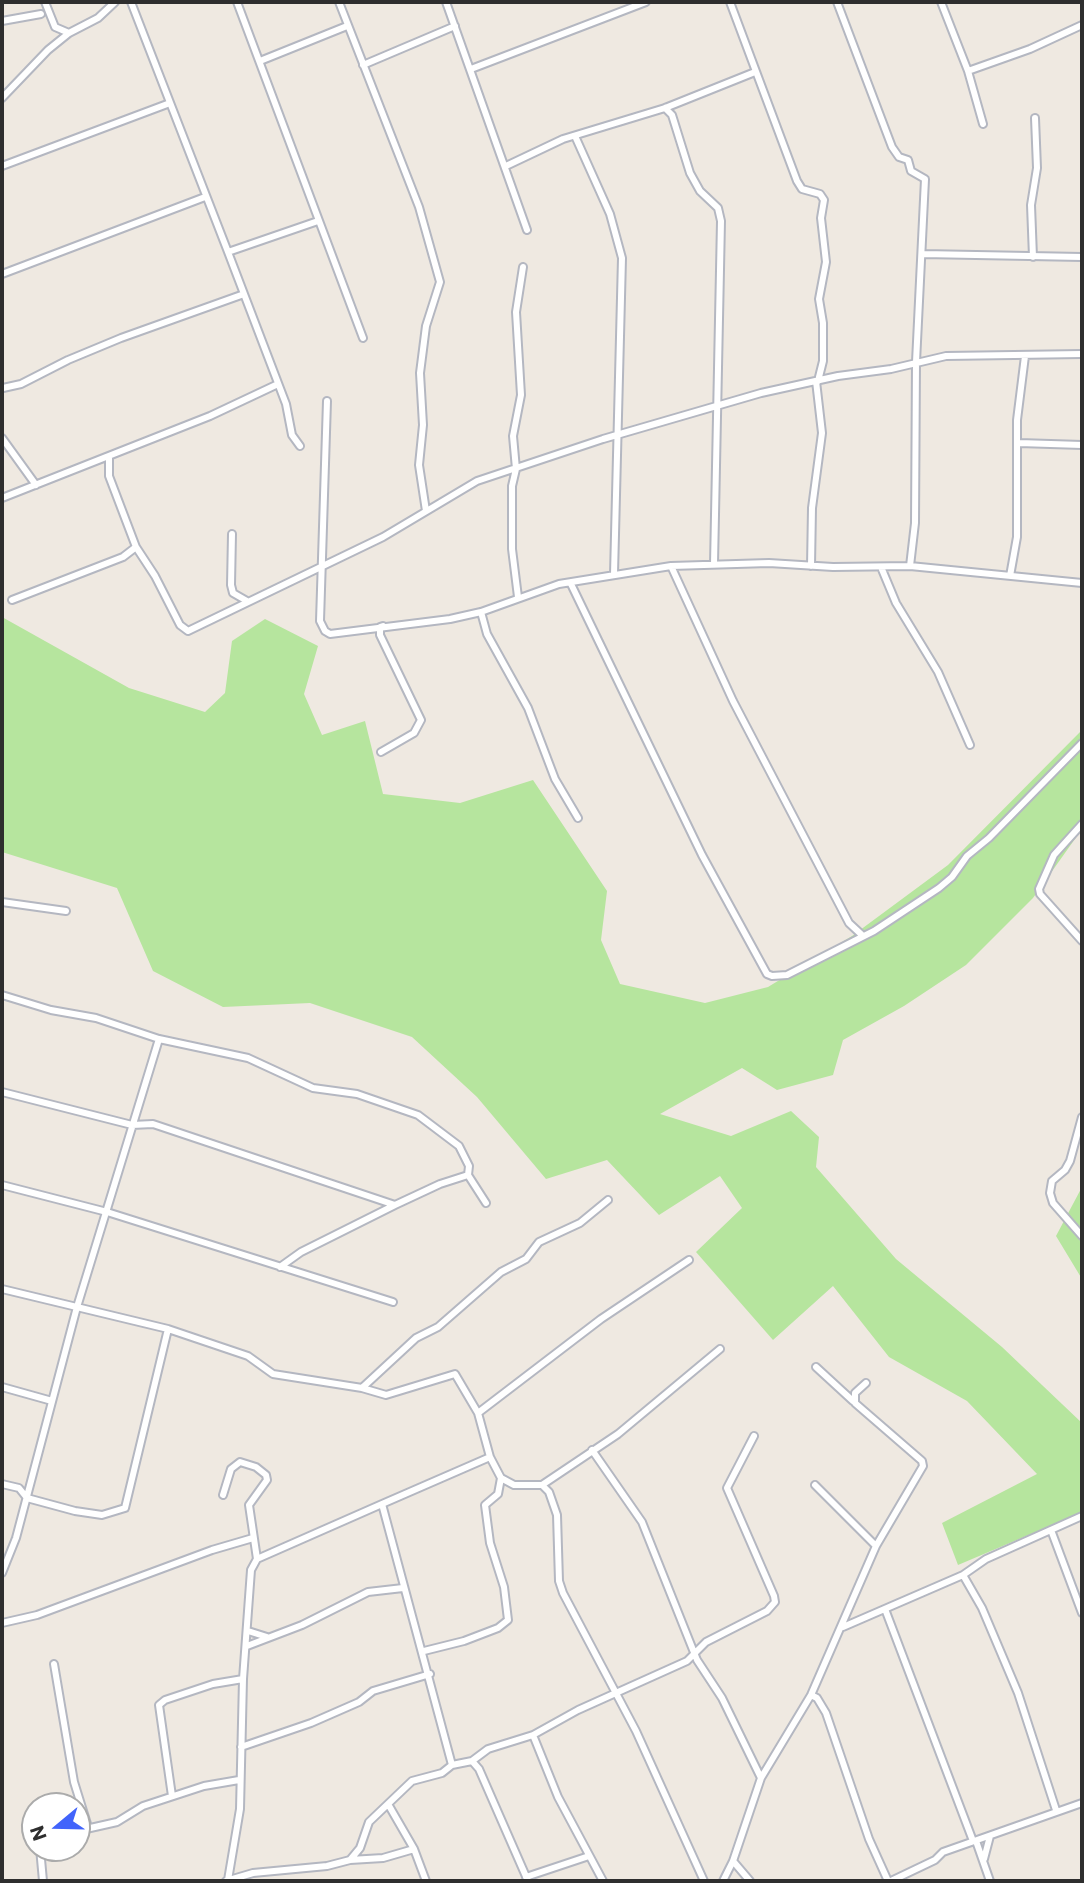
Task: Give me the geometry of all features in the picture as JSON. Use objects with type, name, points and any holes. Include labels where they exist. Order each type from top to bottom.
[{"type":"street","points":[[2,99],[48,50],[69,33],[98,18],[115,2]]},
{"type":"street","points":[[131,2],[278,384],[292,435],[300,446]]},
{"type":"street","points":[[237,2],[363,338]]},
{"type":"street","points":[[339,2],[419,207],[440,282],[426,326],[420,373],[423,425],[419,465],[426,511]]},
{"type":"street","points":[[446,2],[527,230]]},
{"type":"street","points":[[471,69],[646,2]]},
{"type":"street","points":[[730,2],[799,187],[820,194],[824,200],[821,218],[826,262],[819,299],[823,323],[823,361],[817,381],[822,433],[811,508],[811,566]]},
{"type":"street","points":[[837,2],[892,147],[899,158],[908,160],[911,171],[925,179],[916,362],[915,523],[910,566]]},
{"type":"street","points":[[941,2],[968,71],[983,124]]},
{"type":"street","points":[[46,3],[51,20]]},
{"type":"street","points":[[41,14],[46,3]]},
{"type":"street","points":[[2,20],[41,14],[51,20],[61,32],[69,33]]},
{"type":"street","points":[[968,71],[1030,49],[1082,25]]},
{"type":"street","points":[[260,61],[347,26]]},
{"type":"street","points":[[363,65],[454,26]]},
{"type":"street","points":[[506,166],[575,136],[665,108],[755,72]]},
{"type":"street","points":[[2,166],[170,103]]},
{"type":"street","points":[[672,115],[675,104]]},
{"type":"street","points":[[665,108],[672,115],[690,173],[700,191],[720,212],[714,564]]},
{"type":"street","points":[[1033,257],[1031,205],[1037,168],[1035,118]]},
{"type":"street","points":[[575,136],[610,214],[622,258],[620,435],[616,448],[614,574]]},
{"type":"street","points":[[2,274],[205,197]]},
{"type":"street","points":[[228,252],[318,221]]},
{"type":"street","points":[[923,254],[1082,257]]},
{"type":"street","points":[[518,597],[512,528],[512,486],[516,469],[513,436],[521,395],[516,312],[523,268]]},
{"type":"street","points":[[3,388],[22,384],[68,360],[121,338],[244,294]]},
{"type":"street","points":[[109,457],[109,476],[136,547],[185,630],[191,630],[383,537],[477,481],[620,435],[817,381],[891,369],[946,356],[1082,354]]},
{"type":"street","points":[[1010,576],[1017,537],[1019,384],[1025,356]]},
{"type":"street","points":[[2,498],[210,416],[278,384]]},
{"type":"street","points":[[327,401],[320,621],[325,631],[330,634],[450,619],[481,612],[518,597],[571,584],[614,574],[671,566],[910,566],[1082,583]]},
{"type":"street","points":[[2,438],[36,485]]},
{"type":"street","points":[[1019,443],[1082,445]]},
{"type":"street","points":[[232,534],[230,585],[233,593],[247,601]]},
{"type":"street","points":[[12,600],[123,557],[136,547]]},
{"type":"street","points":[[671,566],[733,701],[849,923],[863,936]]},
{"type":"street","points":[[881,567],[902,614],[938,672],[970,745]]},
{"type":"street","points":[[571,584],[702,855],[767,974],[787,975],[904,914],[952,877],[967,856],[989,838],[1082,744]]},
{"type":"street","points":[[481,612],[487,634],[528,708],[555,779],[578,818]]},
{"type":"street","points":[[381,752],[414,733],[421,720],[380,635],[380,627],[383,626]]},
{"type":"street","points":[[1082,824],[1054,855],[1039,888],[1040,894],[1082,942]]},
{"type":"street","points":[[2,902],[66,911]]},
{"type":"street","points":[[2,995],[51,1010],[96,1018],[159,1039],[248,1058],[313,1088],[357,1094],[418,1115],[459,1146],[469,1166],[468,1175],[486,1203]]},
{"type":"street","points":[[2,1573],[27,1498],[77,1307],[159,1039]]},
{"type":"street","points":[[2,1092],[132,1125],[153,1124],[395,1205]]},
{"type":"street","points":[[1082,1117],[1070,1161],[1052,1181],[1050,1194],[1053,1203],[1082,1236]]},
{"type":"street","points":[[280,1267],[301,1252],[395,1205],[440,1184],[468,1175]]},
{"type":"street","points":[[2,1185],[107,1212],[393,1302]]},
{"type":"street","points":[[362,1388],[416,1338],[436,1328],[501,1272],[526,1259],[539,1242],[580,1223],[608,1200]]},
{"type":"street","points":[[478,1413],[601,1319],[689,1260]]},
{"type":"street","points":[[2,1289],[168,1329],[248,1356],[273,1374],[362,1388],[386,1395],[455,1374],[478,1413],[490,1457],[501,1478],[514,1485],[542,1485],[618,1434],[720,1349]]},
{"type":"street","points":[[2,1483],[19,1488],[27,1498],[75,1511],[102,1515],[125,1508],[168,1329]]},
{"type":"street","points":[[723,1881],[733,1861],[761,1778],[810,1695],[843,1628],[876,1546],[915,1484],[923,1464],[816,1367]]},
{"type":"street","points":[[853,1401],[855,1392],[866,1383]]},
{"type":"street","points":[[2,1387],[52,1401]]},
{"type":"street","points":[[350,1860],[360,1848],[369,1822],[412,1781],[442,1773],[452,1765],[472,1761],[509,1741],[533,1735],[687,1661],[706,1642],[767,1611],[775,1602],[755,1548],[727,1488],[754,1436]]},
{"type":"street","points":[[592,1450],[642,1522],[694,1645],[695,1654],[722,1698],[761,1778]]},
{"type":"street","points":[[414,1849],[375,1860],[350,1860],[327,1866],[253,1873],[227,1881],[240,1809],[243,1679],[251,1570],[257,1559],[490,1457]]},
{"type":"street","points":[[223,1495],[230,1469],[240,1462],[256,1467],[267,1475],[267,1480],[249,1504],[257,1559]]},
{"type":"street","points":[[424,1651],[464,1641],[498,1628],[508,1620],[504,1587],[490,1543],[485,1504],[498,1493],[501,1478]]},
{"type":"street","points":[[542,1485],[554,1501],[557,1515],[559,1581],[563,1593],[636,1731],[704,1881]]},
{"type":"street","points":[[815,1485],[876,1546]]},
{"type":"street","points":[[382,1504],[403,1588],[424,1651],[452,1765]]},
{"type":"street","points":[[843,1628],[962,1575],[986,1559],[1082,1516]]},
{"type":"street","points":[[1051,1530],[1082,1613]]},
{"type":"street","points":[[2,1623],[37,1615],[212,1549],[253,1538]]},
{"type":"street","points":[[962,1575],[982,1608],[1018,1693],[1056,1810]]},
{"type":"street","points":[[247,1646],[302,1625],[368,1592],[403,1588]]},
{"type":"street","points":[[885,1609],[990,1881]]},
{"type":"street","points":[[248,1631],[267,1637]]},
{"type":"street","points":[[54,1664],[77,1792]]},
{"type":"street","points":[[241,1747],[311,1723],[359,1702],[373,1691],[430,1674]]},
{"type":"street","points":[[172,1796],[159,1705],[165,1700],[213,1684],[243,1679]]},
{"type":"street","points":[[810,1695],[817,1698],[826,1713],[869,1839],[889,1881],[935,1860],[943,1852],[1082,1803]]},
{"type":"street","points":[[533,1735],[558,1797],[603,1881]]},
{"type":"street","points":[[479,1769],[481,1755]]},
{"type":"street","points":[[472,1761],[479,1769],[527,1879],[589,1856]]},
{"type":"street","points":[[91,1826],[117,1822],[143,1806],[172,1796],[204,1786],[239,1780]]},
{"type":"street","points":[[388,1804],[414,1849],[426,1881]]},
{"type":"street","points":[[983,1861],[990,1836]]},
{"type":"street","points":[[733,1861],[750,1881]]},
{"type":"street","points":[[41,1862],[43,1881]]},
{"type":"green space","points":[[2,617],[129,688],[205,712],[225,693],[232,641],[265,619],[318,646],[304,694],[322,735],[365,721],[383,794],[460,803],[533,780],[607,891],[601,940],[620,984],[705,1003],[768,987],[852,936],[948,865],[1082,730],[1082,829],[1033,898],[966,965],[904,1006],[843,1040],[833,1075],[777,1090],[742,1068],[660,1114],[731,1136],[791,1111],[819,1137],[816,1167],[896,1259],[1002,1347],[1082,1423],[1082,1520],[1038,1531],[958,1565],[942,1523],[1037,1474],[967,1401],[889,1357],[833,1286],[773,1340],[696,1252],[742,1208],[720,1176],[659,1215],[607,1160],[546,1179],[477,1097],[412,1037],[310,1003],[223,1007],[153,971],[117,888],[2,852]]},
{"type":"green space","points":[[1082,1187],[1082,1279],[1056,1236]]}]
